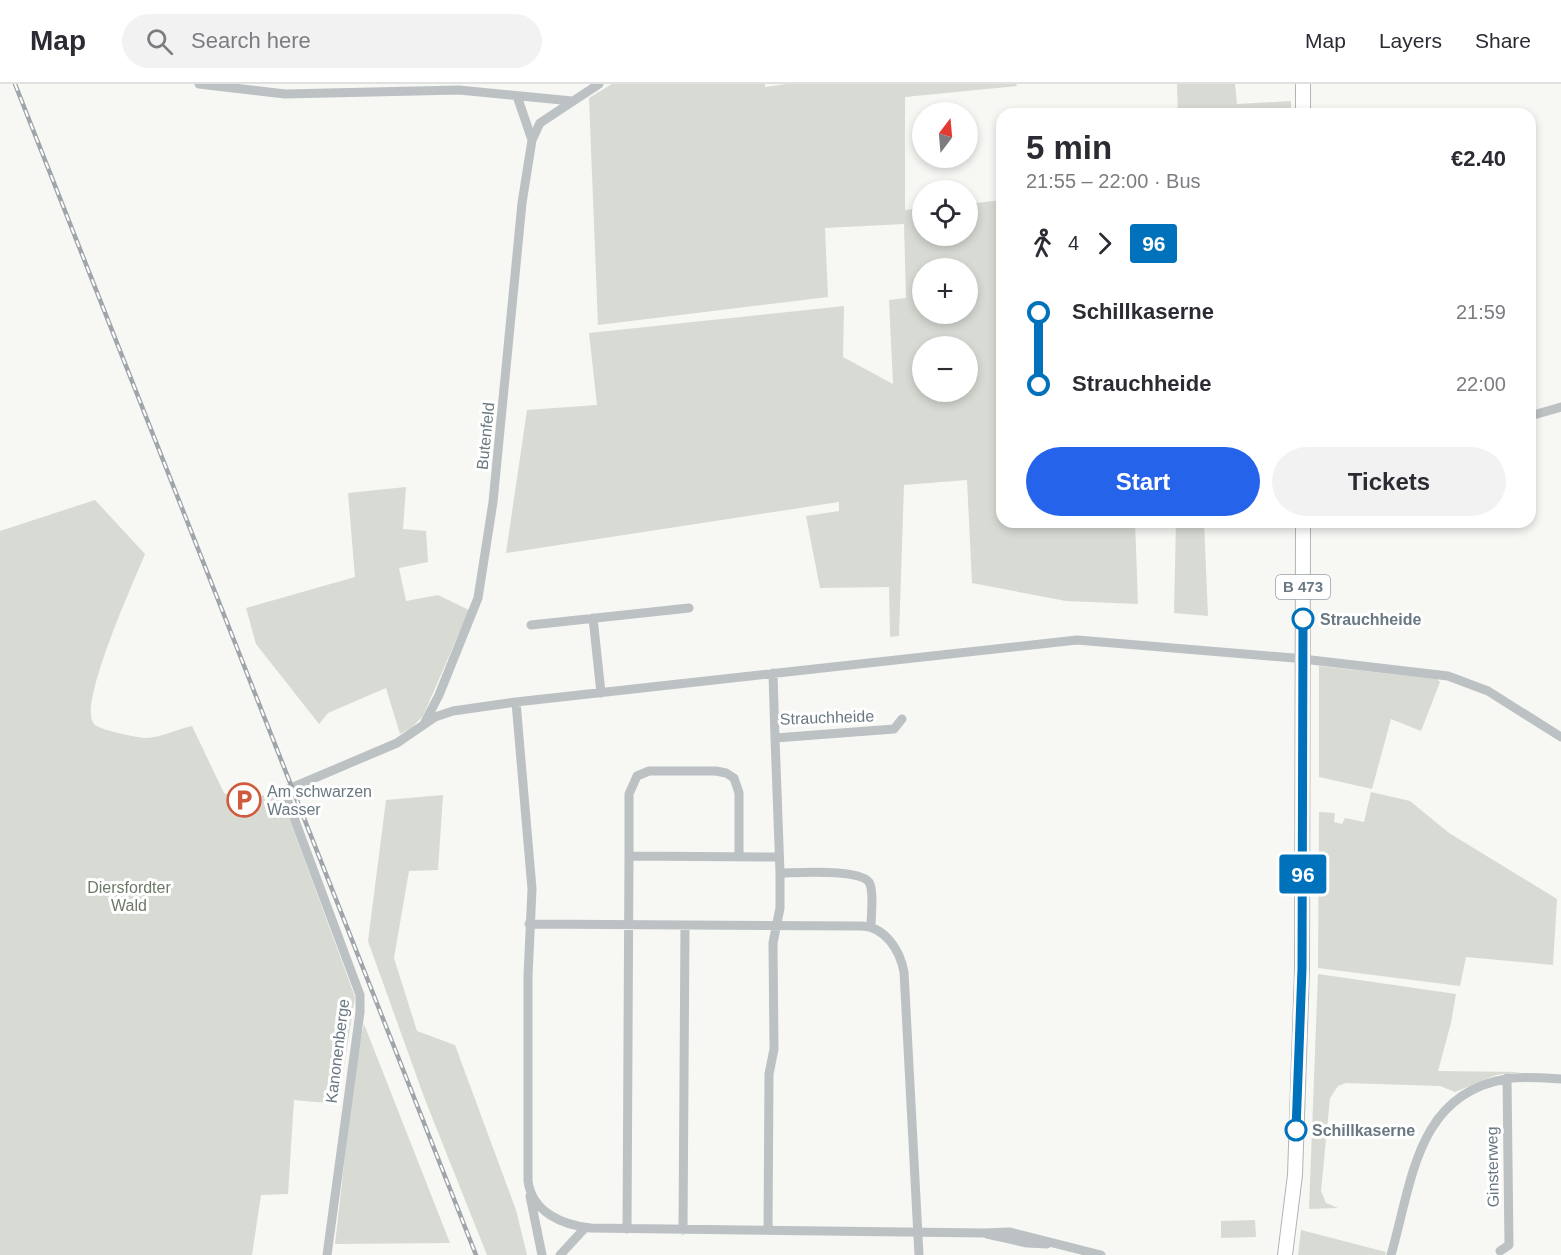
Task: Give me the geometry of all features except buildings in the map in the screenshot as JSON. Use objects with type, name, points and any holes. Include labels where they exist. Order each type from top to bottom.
[{"type":"main road","points":[[1303,84],[1303,108]]},
{"type":"main road","name":"B 473","points":[[1285,1255],[1294,1175],[1302,990],[1303,528]]},
{"type":"street","points":[[199,84],[285,94],[459,90],[572,101]]},
{"type":"street","name":"Butenfeld","points":[[424,724],[439,695],[478,598],[493,502],[522,203],[532,140],[540,123],[599,84]]},
{"type":"street","name":"Butenfeld","points":[[517,96],[532,140]]},
{"type":"street","points":[[1536,414],[1561,407]]},
{"type":"street","points":[[531,625],[689,608]]},
{"type":"street","points":[[592,618],[601,693]]},
{"type":"street","points":[[424,724],[453,711],[516,702],[1077,640],[1303,656],[1462,679],[1488,691],[1561,737]]},
{"type":"street","name":"Strauchheide","points":[[773,673],[775,738],[894,729],[902,719]]},
{"type":"street","points":[[439,695],[442,703],[453,711]]},
{"type":"street","points":[[516,702],[531,889],[530,1193],[542,1255]]},
{"type":"street","name":"Kanonenberge","points":[[327,1255],[360,1012],[360,995],[284,791],[397,743],[424,724]]},
{"type":"street","points":[[768,1230],[769,1074],[774,1049],[773,943],[780,908],[775,738]]},
{"type":"street","points":[[627,1229],[629,794],[637,776],[650,771],[716,771],[729,774],[739,788],[739,857]]},
{"type":"street","points":[[629,856],[779,857]]},
{"type":"street","points":[[780,873],[852,874],[865,878],[871,886],[871,926]]},
{"type":"street","points":[[530,924],[871,926],[895,947],[904,972],[919,1255]]},
{"type":"street","points":[[683,1230],[685,925]]},
{"type":"street","points":[[1391,1255],[1420,1149],[1434,1122],[1455,1098],[1479,1086],[1507,1078],[1561,1078]]},
{"type":"street","name":"Ginsterweg","points":[[1500,1251],[1509,1245],[1507,1078]]},
{"type":"street","points":[[530,1193],[538,1205],[552,1217],[585,1228],[985,1233],[1007,1231],[1101,1255]]},
{"type":"street","points":[[560,1255],[585,1228]]},
{"type":"green space","points":[[612,84],[765,84],[765,87],[787,84],[1016,84],[1017,86],[905,97],[905,210],[912,209],[912,246],[978,246],[978,203],[996,201],[996,528],[1135,528],[1138,604],[1066,601],[972,583],[967,480],[904,485],[899,636],[890,637],[889,587],[820,588],[806,516],[839,511],[839,502],[506,553],[527,410],[597,405],[589,333],[844,306],[843,357],[893,384],[889,300],[906,298],[904,224],[825,228],[828,297],[598,325],[589,98]]},
{"type":"green space","points":[[1177,84],[1235,84],[1237,104],[1291,101],[1291,108],[1178,108]]},
{"type":"green space","points":[[406,487],[403,529],[426,531],[428,562],[399,568],[406,601],[438,595],[469,610],[423,716],[411,728],[400,734],[386,688],[328,713],[319,724],[256,644],[246,608],[355,577],[348,493]]},
{"type":"green space","name":"Diersfordter Wald","points":[[95,500],[145,554],[100,669],[93,693],[91,713],[94,724],[111,731],[147,738],[192,726],[224,793],[241,799],[280,793],[355,997],[338,1104],[294,1100],[288,1194],[261,1195],[252,1255],[0,1255],[0,531]]},
{"type":"green space","points":[[1176,528],[1204,528],[1208,616],[1174,613]]},
{"type":"green space","points":[[1319,666],[1437,679],[1440,682],[1421,731],[1391,719],[1372,789],[1319,777]]},
{"type":"green space","points":[[1371,792],[1410,801],[1449,833],[1557,899],[1553,965],[1466,957],[1460,986],[1318,968],[1319,812],[1335,813],[1334,822],[1342,824],[1345,818],[1364,822]]},
{"type":"green space","points":[[443,795],[438,870],[409,871],[394,958],[417,1031],[455,1045],[516,1210],[527,1255],[487,1255],[424,1097],[368,941],[386,800]]},
{"type":"green space","points":[[1318,974],[1456,994],[1438,1071],[1522,1072],[1496,1075],[1455,1092],[1440,1086],[1346,1083],[1338,1086],[1330,1098],[1321,1191],[1326,1203],[1338,1208],[1309,1209]]},
{"type":"green space","points":[[364,1024],[450,1243],[335,1244],[356,1059]]},
{"type":"green space","points":[[1255,1220],[1256,1237],[1221,1238],[1221,1221]]},
{"type":"green space","points":[[1301,1230],[1386,1252],[1385,1255],[1298,1255]]},
{"type":"railway","points":[[15,84],[476,1255]]},
{"type":"bus line","name":"96","points":[[1296,1130],[1302,969],[1303,619]]},
{"type":"place","name":"Strauchheide","points":[[1303,619]]},
{"type":"place","name":"Am schwarzen Wasser","points":[[244,800]]},
{"type":"place","name":"Schillkaserne","points":[[1296,1130]]}]
